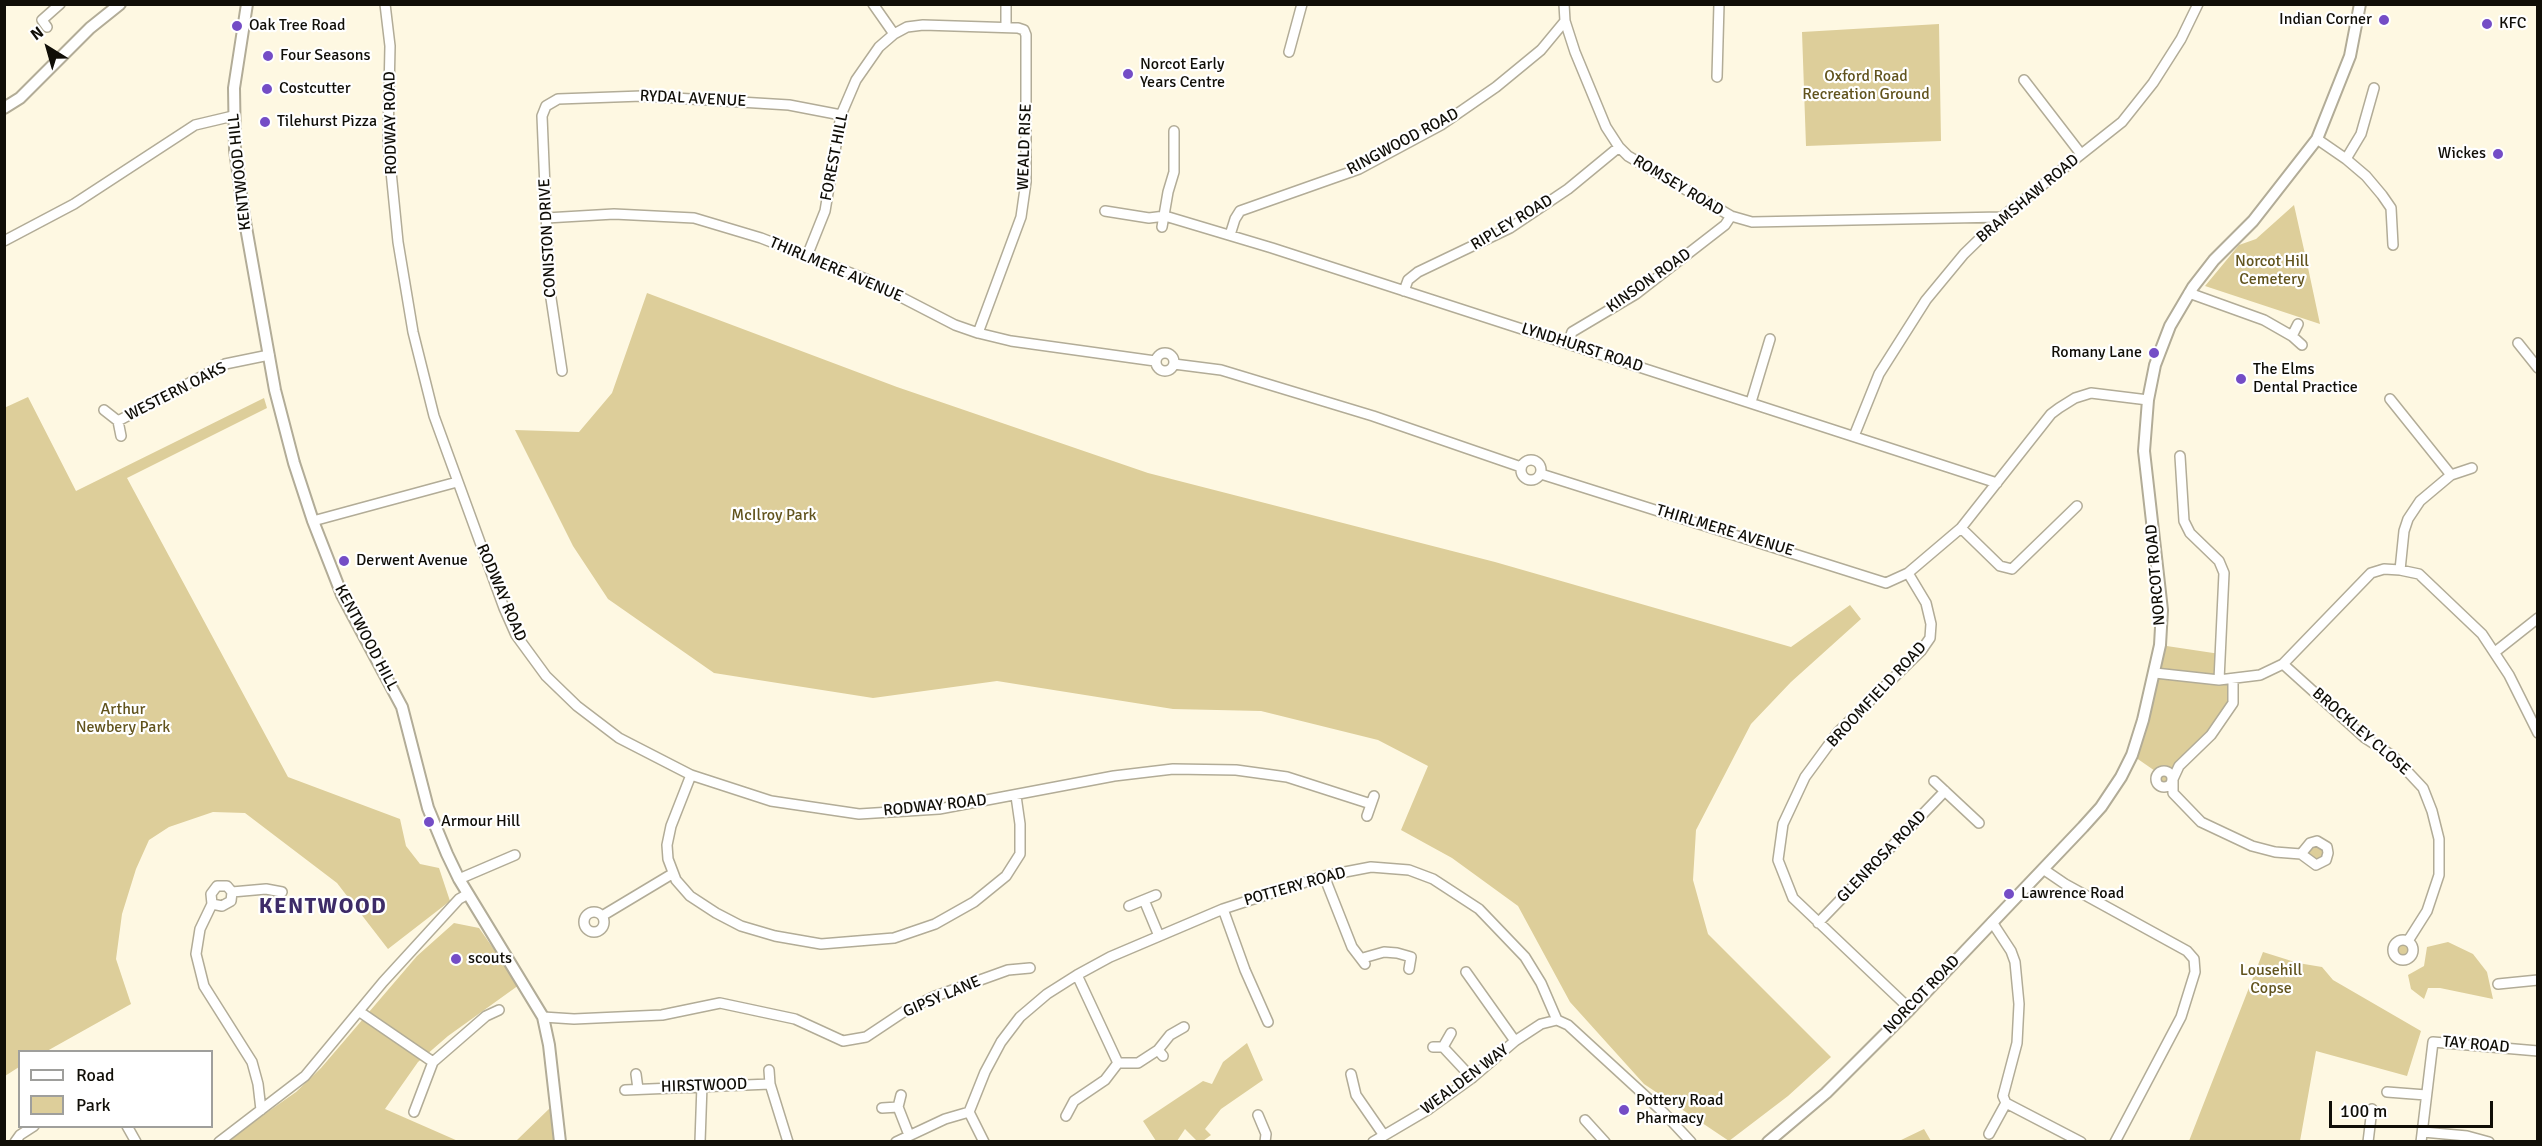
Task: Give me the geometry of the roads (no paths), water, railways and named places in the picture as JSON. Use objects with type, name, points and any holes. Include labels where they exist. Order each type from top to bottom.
[{"type":"street","points":[[47,27],[42,20],[60,4]]},
{"type":"street","points":[[4,108],[20,98],[90,28],[120,4]]},
{"type":"street","name":"KENTWOOD HILL","points":[[247,4],[234,88],[235,150],[244,216],[269,355],[289,445],[313,521],[342,595],[402,707],[428,808],[459,879],[543,1017],[549,1045],[560,1142]]},
{"type":"street","name":"RODWAY ROAD","points":[[385,4],[390,46],[388,141],[398,242],[413,333],[434,416],[512,626],[523,646],[546,676],[577,706],[619,738],[691,775],[771,801],[859,814],[939,809],[1114,776],[1173,770],[1236,770],[1287,777],[1373,800],[1367,816]]},
{"type":"street","points":[[873,4],[894,34],[907,27],[923,25],[1006,27],[1006,4]]},
{"type":"street","points":[[1289,52],[1302,4]]},
{"type":"street","name":"ROMSEY ROAD","points":[[1564,4],[1565,21],[1606,127],[1619,147],[1628,156],[1731,216],[1752,222],[2002,217]]},
{"type":"street","points":[[1717,76],[1719,4]]},
{"type":"street","name":"BRAMSHAW ROAD","points":[[1854,436],[1879,374],[1919,310],[1964,254],[2002,217],[2122,122],[2153,83],[2181,39],[2198,4]]},
{"type":"street","name":"NORCOT ROAD","points":[[1768,1142],[1786,1129],[1850,1070],[1910,1009],[2100,807],[2121,777],[2132,755],[2155,673],[2160,645],[2162,610],[2144,452],[2148,399],[2155,365],[2170,326],[2189,293],[2214,260],[2253,221],[2317,139],[2350,56],[2355,10],[2360,4]]},
{"type":"street","name":"RINGWOOD ROAD","points":[[1230,235],[1240,211],[1359,169],[1441,125],[1496,87],[1541,50],[1565,21]]},
{"type":"street","name":"WEALD RISE","points":[[978,333],[1020,217],[1026,182],[1026,34],[1024,30],[1006,27]]},
{"type":"street","name":"FOREST HILL","points":[[807,256],[825,211],[841,116],[856,80],[879,47],[894,34]]},
{"type":"street","points":[[2024,80],[2081,154]]},
{"type":"street","points":[[2346,159],[2361,134],[2374,88]]},
{"type":"street","name":"RYDAL AVENUE","points":[[546,106],[558,99],[642,96],[789,105],[841,116]]},
{"type":"street","name":"CONISTON DRIVE","points":[[546,106],[542,116],[549,285],[562,371]]},
{"type":"street","points":[[4,241],[74,204],[195,125],[233,116]]},
{"type":"street","points":[[1162,227],[1174,172],[1174,131]]},
{"type":"street","points":[[2317,139],[2366,176],[2391,208],[2394,224],[2393,245]]},
{"type":"street","name":"RIPLEY ROAD","points":[[1404,291],[1408,280],[1419,272],[1510,228],[1568,189],[1619,147]]},
{"type":"street","name":"LYNDHURST ROAD","points":[[1105,211],[1149,218],[1165,216],[1230,235],[1997,483]]},
{"type":"street","name":"THIRLMERE AVENUE","points":[[546,218],[614,214],[694,218],[761,238],[866,279],[955,325],[978,333],[1011,341],[1155,361],[1158,356],[1165,353],[1173,357],[1174,364],[1221,370],[1373,417],[1521,467]]},
{"type":"street","name":"KINSON ROAD","points":[[1568,344],[1572,332],[1636,294],[1725,225],[1731,216]]},
{"type":"street","points":[[2189,293],[2264,320],[2292,336],[2302,345]]},
{"type":"street","points":[[2292,336],[2298,324]]},
{"type":"street","points":[[1751,402],[1770,339]]},
{"type":"street","points":[[2518,343],[2538,368]]},
{"type":"street","name":"WESTERN OAKS","points":[[118,421],[225,364],[269,355]]},
{"type":"street","points":[[1908,573],[1961,528],[2051,414],[2075,398],[2091,393],[2148,399]]},
{"type":"street","points":[[2390,399],[2451,476]]},
{"type":"street","name":"WESTERN OAKS","points":[[104,410],[118,421],[121,436]]},
{"type":"street","points":[[2180,456],[2184,521],[2190,533],[2219,561],[2224,573],[2219,680]]},
{"type":"street","name":"THIRLMERE AVENUE","points":[[1521,467],[1527,460],[1534,460],[1540,464],[1541,474]]},
{"type":"street","name":"THIRLMERE AVENUE","points":[[1521,467],[1523,476],[1528,480],[1534,480],[1541,474]]},
{"type":"street","points":[[2400,570],[2408,519],[2420,501],[2451,476],[2472,468]]},
{"type":"street","name":"THIRLMERE AVENUE","points":[[1541,474],[1886,583],[1908,573]]},
{"type":"street","points":[[313,521],[457,483]]},
{"type":"street","points":[[1961,528],[2000,566],[2012,569],[2077,506]]},
{"type":"street","points":[[2155,673],[2219,680],[2260,675],[2283,664],[2371,573],[2384,569],[2400,570],[2420,574],[2475,627],[2495,652],[2526,706],[2538,733]]},
{"type":"street","name":"BROOMFIELD ROAD","points":[[1908,573],[1926,603],[1931,624],[1930,638],[1921,651],[1838,732],[1805,777],[1783,824],[1778,860],[1793,898],[1910,1009]]},
{"type":"street","points":[[2495,652],[2538,618]]},
{"type":"street","name":"BROCKLEY CLOSE","points":[[2283,664],[2365,738],[2393,756],[2423,788],[2439,839],[2439,875],[2427,911],[2408,941]]},
{"type":"street","points":[[2233,680],[2234,703],[2211,735],[2179,766],[2173,779],[2173,792],[2201,822],[2252,846],[2275,852],[2301,854]]},
{"type":"street","points":[[691,775],[671,826],[667,844],[672,874],[690,896],[741,926],[821,944],[894,938],[935,924],[974,902],[1006,876],[1020,854],[1020,824],[1016,796]]},
{"type":"street","points":[[1934,781],[1979,823]]},
{"type":"street","name":"GLENROSA ROAD","points":[[1818,923],[1945,791]]},
{"type":"street","points":[[459,879],[515,855]]},
{"type":"street","name":"POTTERY ROAD","points":[[969,1112],[985,1072],[1001,1042],[1020,1017],[1047,994],[1077,975],[1110,957],[1224,909],[1324,876],[1371,867],[1409,870],[1433,879],[1458,894],[1500,928],[1525,957],[1541,983],[1557,1020]]},
{"type":"street","points":[[2043,869],[2065,884],[2187,951],[2194,959],[2195,972],[2181,1017],[2115,1142]]},
{"type":"street","points":[[602,916],[672,874]]},
{"type":"street","points":[[1324,876],[1352,947],[1364,961],[1384,952],[1397,952],[1411,957],[1409,969]]},
{"type":"street","points":[[213,903],[222,906],[231,901],[232,892],[227,886],[217,886],[211,894],[213,903],[200,929],[196,954],[204,986],[252,1062],[261,1110]]},
{"type":"street","points":[[232,892],[266,890],[282,892]]},
{"type":"street","points":[[219,1142],[305,1076],[383,982],[459,899],[468,894]]},
{"type":"street","points":[[1129,906],[1156,895]]},
{"type":"street","points":[[1144,900],[1159,936]]},
{"type":"street","points":[[1224,909],[1245,970],[1268,1022]]},
{"type":"street","points":[[1992,922],[2011,951],[2015,962],[2019,1004],[2018,1043],[2003,1096],[2006,1103],[2081,1142]]},
{"type":"street","name":"GIPSY LANE","points":[[543,1017],[574,1019],[662,1015],[720,1003],[795,1019],[843,1041],[866,1037],[905,1011],[933,998],[1008,970],[1030,968]]},
{"type":"street","points":[[1466,972],[1468,984],[1515,1041]]},
{"type":"street","points":[[1077,975],[1118,1063]]},
{"type":"street","points":[[2498,984],[2538,980]]},
{"type":"street","points":[[414,1112],[433,1062],[477,1023],[499,1010]]},
{"type":"street","points":[[360,1012],[433,1062]]},
{"type":"street","points":[[1557,1020],[1568,1025],[1665,1114],[1688,1140]]},
{"type":"street","name":"WEALDEN WAY","points":[[1373,1142],[1383,1134],[1429,1109],[1472,1078],[1515,1041],[1541,1024],[1557,1020]]},
{"type":"street","points":[[1118,1063],[1138,1063],[1161,1053],[1170,1035],[1184,1027]]},
{"type":"street","points":[[1450,1033],[1438,1047],[1472,1078]]},
{"type":"street","name":"TAY ROAD","points":[[2422,1137],[2433,1041],[2538,1051]]},
{"type":"street","points":[[1066,1116],[1074,1101],[1105,1080],[1118,1063]]},
{"type":"street","name":"HIRSTWOOD","points":[[769,1070],[770,1084],[788,1142]]},
{"type":"street","name":"HIRSTWOOD","points":[[636,1074],[638,1089]]},
{"type":"street","points":[[1352,1074],[1356,1095],[1383,1134]]},
{"type":"street","name":"HIRSTWOOD","points":[[625,1090],[702,1085],[770,1084]]},
{"type":"street","points":[[700,1142],[702,1085]]},
{"type":"street","points":[[2387,1092],[2426,1095]]},
{"type":"street","points":[[901,1095],[898,1107],[909,1135]]},
{"type":"street","points":[[1989,1134],[2006,1103]]},
{"type":"street","points":[[882,1108],[898,1107]]},
{"type":"street","points":[[2368,1142],[2372,1109]]},
{"type":"street","points":[[897,1142],[945,1119],[969,1112],[984,1142]]},
{"type":"street","points":[[1258,1115],[1266,1134],[1265,1142]]},
{"type":"street","points":[[1585,1120],[1605,1142]]},
{"type":"street","points":[[15,1142],[20,1135],[31,1128]]},
{"type":"street","points":[[128,1128],[136,1142]]},
{"type":"street","name":"NORCOT ROAD","points":[[1775,1142],[1786,1129]]},
{"type":"street","points":[[2422,1137],[2468,1136],[2489,1142]]},
{"type":"place","name":"Indian Corner","points":[[2384,20]]},
{"type":"place","name":"KFC","points":[[2487,24]]},
{"type":"place","name":"Oak Tree Road","points":[[237,26]]},
{"type":"place","name":"Four Seasons","points":[[268,56]]},
{"type":"place","name":"Norcot Early Years Centre","points":[[1128,74]]},
{"type":"place","name":"Costcutter","points":[[267,89]]},
{"type":"place","name":"Tilehurst Pizza","points":[[265,122]]},
{"type":"place","name":"Wickes","points":[[2498,154]]},
{"type":"place","name":"Romany Lane","points":[[2154,353]]},
{"type":"place","name":"The Elms Dental Practice","points":[[2241,379]]},
{"type":"place","name":"Derwent Avenue","points":[[344,561]]},
{"type":"place","name":"Armour Hill","points":[[429,822]]},
{"type":"place","name":"Lawrence Road","points":[[2009,894]]},
{"type":"place","name":"scouts","points":[[456,959]]},
{"type":"place","name":"Pottery Road Pharmacy","points":[[1624,1110]]},
{"type":"district","name":"KENTWOOD","points":[[323,907]]},
{"type":"park label","name":"Oxford Road Recreation Ground","points":[[1866,86]]},
{"type":"park label","name":"Norcot Hill Cemetery","points":[[2272,271]]},
{"type":"park label","name":"McIlroy Park","points":[[774,516]]},
{"type":"park label","name":"Arthur Newbery Park","points":[[123,719]]},
{"type":"park label","name":"Lousehill Copse","points":[[2271,980]]}]
